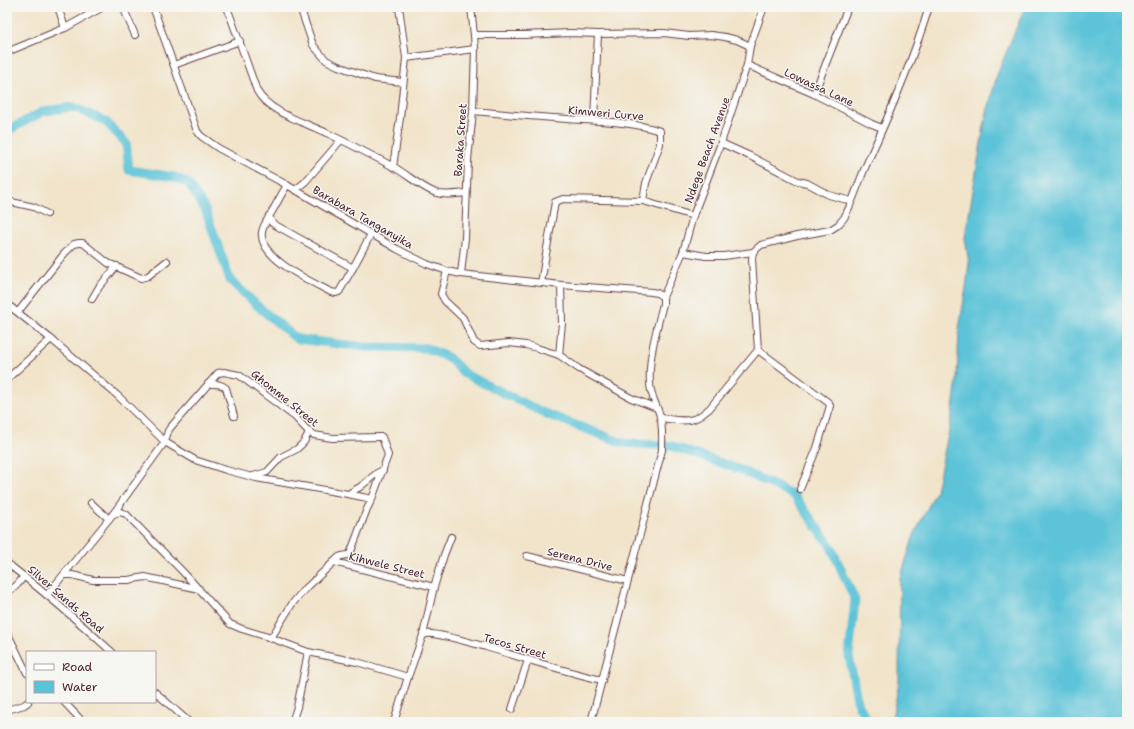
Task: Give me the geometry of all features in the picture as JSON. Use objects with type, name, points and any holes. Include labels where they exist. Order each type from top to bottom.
[{"type":"street","points":[[58,7],[66,28]]},
{"type":"street","points":[[7,52],[66,28],[103,7]]},
{"type":"street","points":[[123,7],[135,35]]},
{"type":"street","name":"Barabara Tanganyika","points":[[153,7],[197,131],[201,136],[218,148],[427,264],[460,274],[561,285],[652,292],[660,294],[663,297]]},
{"type":"street","points":[[227,7],[240,41],[253,83],[261,98],[267,104],[393,167],[438,194],[447,195],[466,192]]},
{"type":"street","points":[[300,7],[313,45],[326,60],[338,66],[375,79],[402,82]]},
{"type":"street","points":[[393,167],[406,58],[399,7]]},
{"type":"street","name":"Baraka Street","points":[[460,274],[465,238],[468,160],[473,111],[475,49],[471,7]]},
{"type":"street","name":"Ndege Beach Avenue","points":[[591,722],[614,629],[662,450],[662,429],[652,395],[650,384],[650,367],[663,304],[663,297],[683,252],[693,216],[721,143],[747,65],[750,46],[764,7]]},
{"type":"street","points":[[814,94],[848,7]]},
{"type":"street","points":[[683,252],[706,256],[724,256],[753,252],[761,245],[830,230],[838,225],[844,218],[879,138],[923,28],[929,7]]},
{"type":"street","points":[[474,35],[664,33],[689,36],[711,35],[725,37],[737,40],[750,46]]},
{"type":"street","points":[[594,120],[598,34]]},
{"type":"street","points":[[174,65],[240,41]]},
{"type":"street","points":[[406,58],[475,49]]},
{"type":"street","name":"Lowassa Lane","points":[[747,65],[814,94],[882,128]]},
{"type":"street","name":"Kimweri Curve","points":[[473,111],[594,120],[648,126],[660,131],[660,144],[646,183],[643,200]]},
{"type":"street","points":[[295,190],[304,182],[341,140]]},
{"type":"street","points":[[721,143],[811,185],[829,195],[851,201]]},
{"type":"street","points":[[286,185],[262,230],[262,234],[263,242],[269,252],[278,261],[290,269],[330,292],[339,292],[371,234]]},
{"type":"street","points":[[541,282],[555,202],[563,200],[643,200],[693,216]]},
{"type":"street","points":[[7,201],[34,207],[47,214]]},
{"type":"street","points":[[269,216],[272,223],[353,268]]},
{"type":"street","points":[[18,312],[64,254],[74,244],[83,243],[108,263],[141,278],[148,276],[167,261]]},
{"type":"street","points":[[660,418],[686,420],[695,419],[700,416],[709,409],[758,350],[752,259],[753,252]]},
{"type":"street","points":[[92,299],[99,287],[117,266]]},
{"type":"street","points":[[448,271],[441,294],[463,318],[474,342],[480,346],[508,343],[526,345],[559,355],[631,398],[657,408]]},
{"type":"street","points":[[559,355],[562,323],[561,285]]},
{"type":"street","points":[[7,304],[118,396],[165,442],[195,460],[252,477],[348,494],[372,500]]},
{"type":"street","points":[[7,379],[50,339]]},
{"type":"street","points":[[758,350],[829,403],[830,406],[817,448],[800,489]]},
{"type":"street","name":"Ghomme Street","points":[[47,595],[113,514],[165,442],[170,428],[216,375],[221,372],[240,375],[295,417],[309,432],[314,435],[332,438],[382,437],[388,455],[383,470]]},
{"type":"street","points":[[208,384],[218,384],[226,388],[234,416]]},
{"type":"street","points":[[252,477],[267,472],[281,457],[297,449],[304,442],[309,432]]},
{"type":"street","points":[[348,494],[383,470]]},
{"type":"street","points":[[271,638],[292,604],[302,592],[340,557],[350,554],[383,470]]},
{"type":"street","points":[[91,503],[109,519]]},
{"type":"street","points":[[113,514],[120,512],[126,514],[199,589],[230,624],[308,652],[356,662],[408,677]]},
{"type":"street","points":[[394,722],[423,635],[434,587],[452,537]]},
{"type":"street","name":"Serena Drive","points":[[527,556],[628,581]]},
{"type":"street","name":"Silver Sands Road","points":[[7,562],[111,651]]},
{"type":"street","name":"Kihwele Street","points":[[334,562],[434,587]]},
{"type":"street","points":[[64,575],[72,575],[93,580],[111,581],[145,577],[199,589]]},
{"type":"street","points":[[7,591],[16,587],[24,576]]},
{"type":"street","points":[[7,632],[26,671]]},
{"type":"street","name":"Tecos Street","points":[[423,635],[431,634],[454,639],[575,674],[602,680]]},
{"type":"street","points":[[292,722],[308,652]]},
{"type":"street","points":[[512,709],[528,660]]},
{"type":"street","points":[[156,693],[189,722]]},
{"type":"street","points":[[7,710],[27,703]]},
{"type":"street","points":[[65,703],[83,722]]},
{"type":"water","points":[[1025,7],[1127,7],[1127,722],[892,722],[899,683],[900,579],[914,535],[936,491],[952,416],[957,380],[959,329],[969,263],[965,238],[985,120],[997,75]]},
{"type":"waterway","points":[[7,131],[44,111],[74,107],[105,121],[126,143],[129,170],[174,177],[188,183],[205,209],[230,280],[261,309],[297,339],[364,347],[426,348],[449,358],[465,374],[544,413],[623,443],[672,446],[741,470],[794,495],[831,547],[855,600],[849,656],[858,705],[869,722]]}]
